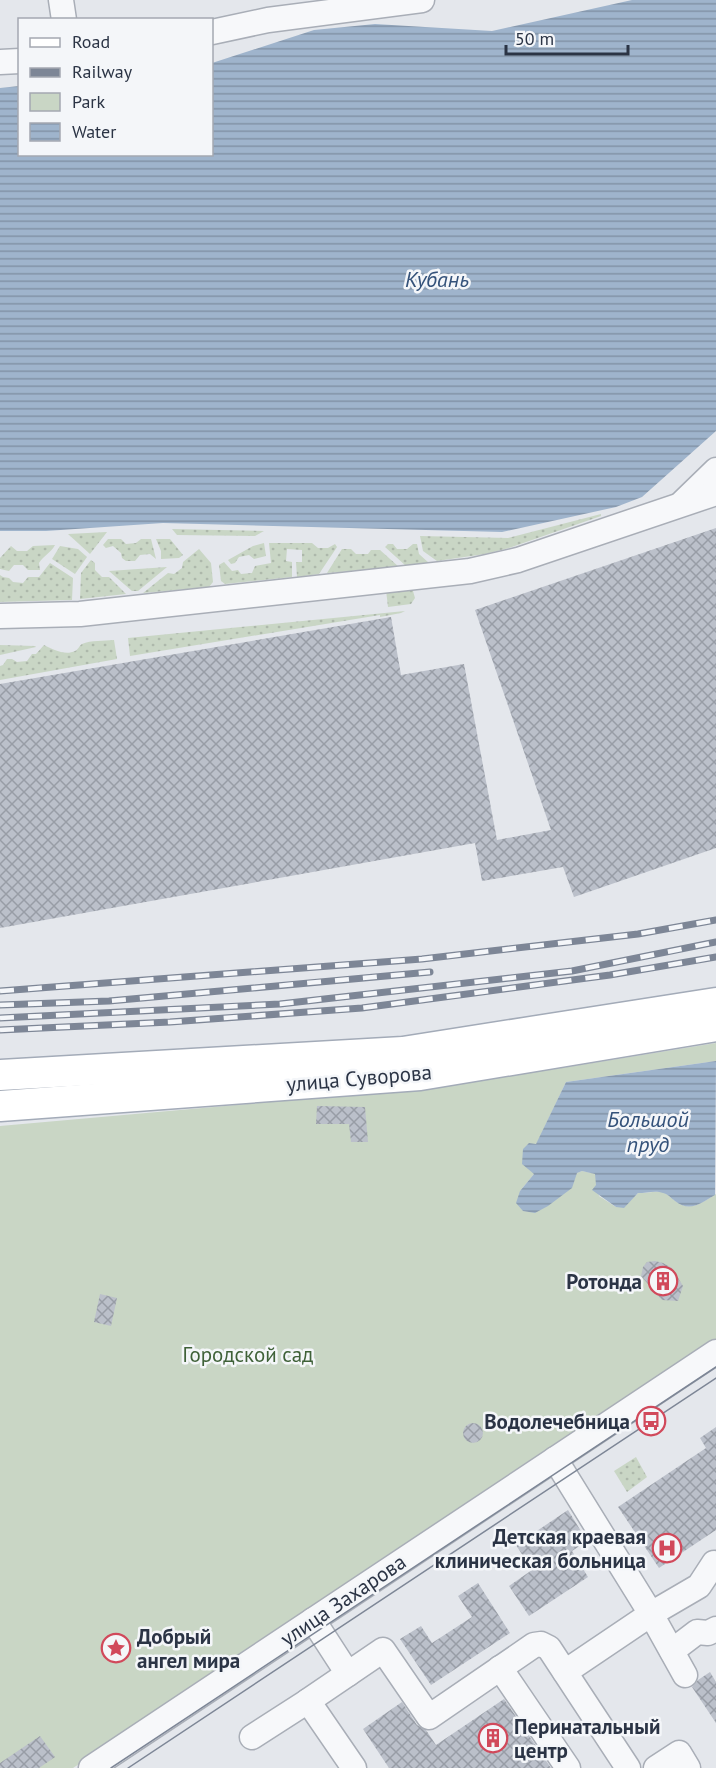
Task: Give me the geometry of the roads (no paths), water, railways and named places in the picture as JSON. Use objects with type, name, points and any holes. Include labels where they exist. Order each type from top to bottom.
[{"type":"main road","name":"улица Суворова","points":[[0,1075],[402,1052],[716,1003]]},
{"type":"main road","name":"улица Суворова","points":[[0,1106],[420,1075],[716,1026]]},
{"type":"street","points":[[61,0],[64,18]]},
{"type":"street","points":[[213,32],[289,17],[422,0]]},
{"type":"street","points":[[0,62],[18,61]]},
{"type":"street","points":[[677,507],[716,470]]},
{"type":"street","points":[[0,616],[80,614],[470,571],[518,560],[716,493]]},
{"type":"street","name":"улица Захарова","points":[[91,1768],[716,1352]]},
{"type":"street","points":[[555,1459],[686,1675]]},
{"type":"street","points":[[565,1672],[651,1614],[699,1586],[714,1563]]},
{"type":"street","points":[[313,1620],[348,1674]]},
{"type":"street","points":[[672,1651],[697,1632],[713,1636]]},
{"type":"street","points":[[252,1737],[383,1650],[429,1717],[534,1645],[541,1644],[549,1648],[628,1768]]},
{"type":"street","points":[[500,1668],[568,1768]]},
{"type":"street","points":[[308,1701],[354,1768]]},
{"type":"street","points":[[656,1768],[679,1753],[688,1768]]},
{"type":"water","name":"Кубань","points":[[632,0],[716,0],[716,431],[642,497],[616,507],[502,532],[163,523],[46,531],[0,531],[0,88],[18,86],[18,156],[213,156],[213,63],[314,30],[375,24],[492,31]]},
{"type":"water","name":"Большой пруд","points":[[716,1061],[715,1195],[695,1206],[686,1206],[680,1205],[660,1192],[638,1193],[624,1208],[616,1207],[592,1190],[596,1185],[595,1174],[582,1171],[577,1173],[572,1188],[535,1213],[523,1211],[516,1203],[520,1191],[534,1174],[522,1164],[523,1149],[529,1143],[536,1144],[566,1082]]},
{"type":"tram line","points":[[111,1768],[716,1367]]},
{"type":"tram line","points":[[128,1768],[716,1378]]},
{"type":"railway","points":[[0,991],[422,959],[638,934],[716,920]]},
{"type":"railway","points":[[0,1018],[280,1004],[572,971],[716,942]]},
{"type":"railway","points":[[0,1030],[170,1022],[362,1008],[610,975],[716,957]]},
{"type":"railway","points":[[0,1005],[109,1001],[430,972]]},
{"type":"place","name":"Ротонда","points":[[663,1281]]},
{"type":"place","name":"Водолечебница","points":[[651,1421]]},
{"type":"place","name":"Детская краевая клиническая больница","points":[[667,1548]]},
{"type":"place","name":"Добрый ангел мира","points":[[116,1648]]},
{"type":"place","name":"Перинатальный центр","points":[[493,1738]]},
{"type":"park label","name":"Городской сад","points":[[248,1354]]}]
